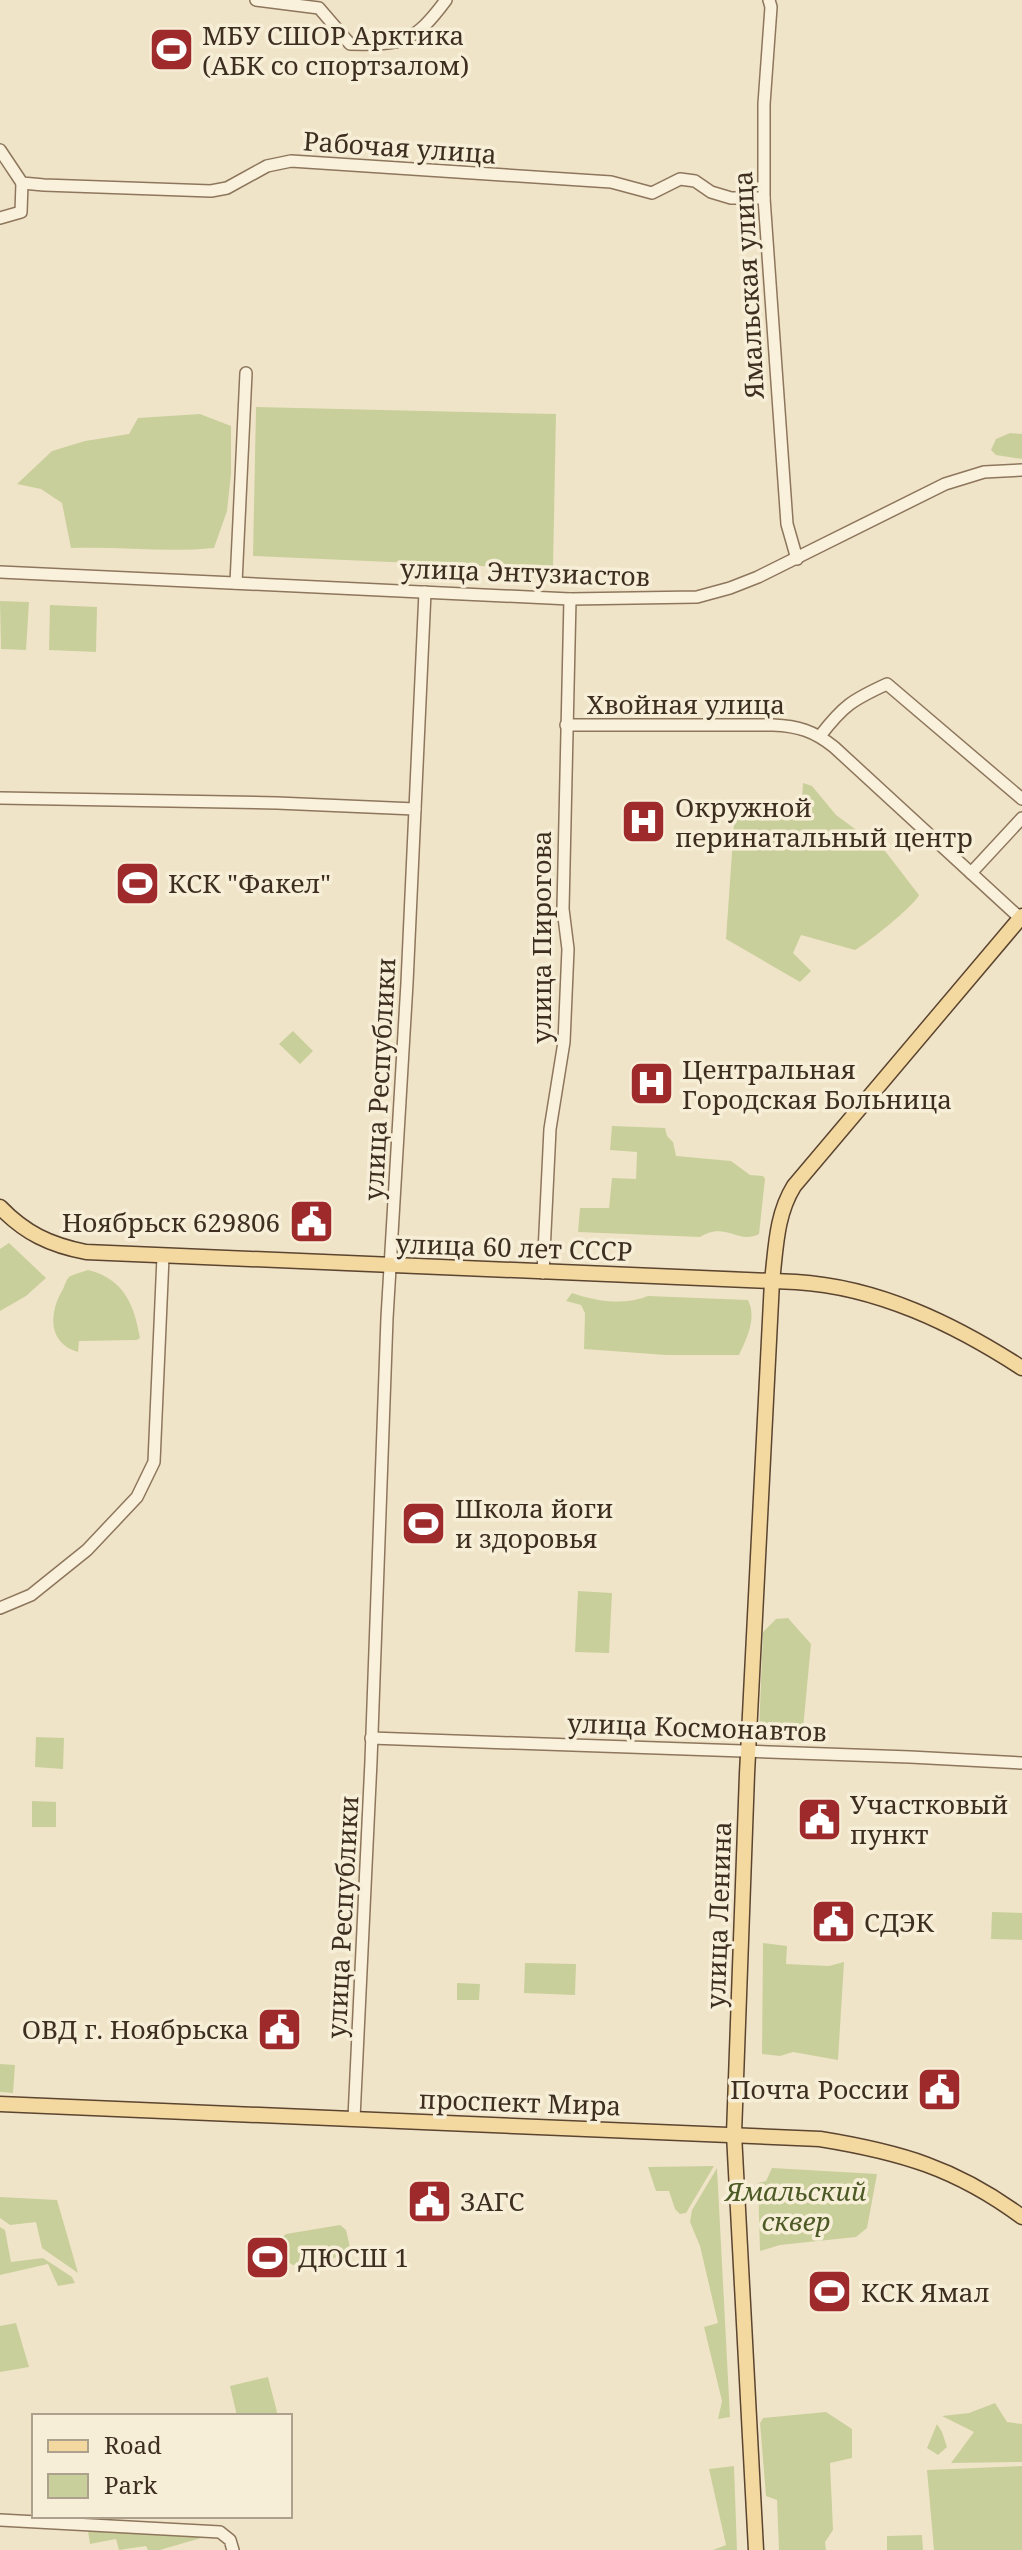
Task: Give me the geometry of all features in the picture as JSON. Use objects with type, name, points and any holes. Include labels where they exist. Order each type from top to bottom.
[{"type":"main road","name":"улица Ленина","points":[[756,2550],[734,2134],[772,1281],[780,1219],[794,1186],[1021,917]]},
{"type":"main road","name":"улица 60 лет СССР","points":[[0,1207],[31,1235],[64,1248],[86,1252],[772,1281],[843,1287],[930,1317],[1022,1368]]},
{"type":"main road","name":"проспект Мира","points":[[0,2104],[820,2139],[901,2155],[932,2165],[965,2181],[1022,2217]]},
{"type":"street","points":[[256,0],[319,8],[350,44],[383,45],[409,38],[432,20],[446,0]]},
{"type":"street","name":"Ямальская улица","points":[[770,3],[764,104],[764,198],[787,524],[797,559]]},
{"type":"street","points":[[0,150],[22,183],[21,212],[0,218]]},
{"type":"street","name":"Рабочая улица","points":[[22,183],[211,191],[227,188],[267,166],[291,161],[611,182],[652,193],[680,179],[695,181],[711,192],[731,198],[764,198]]},
{"type":"street","points":[[236,583],[246,373]]},
{"type":"street","name":"улица Энтузиастов","points":[[0,572],[570,599],[697,597],[730,588],[797,559],[945,484],[984,472],[1022,470]]},
{"type":"street","name":"улица Республики","points":[[354,2118],[390,1266],[425,592]]},
{"type":"street","name":"улица Пирогова","points":[[543,1273],[550,1129],[563,1058],[568,965],[563,909],[570,599]]},
{"type":"street","points":[[820,736],[852,700],[887,684],[1022,799]]},
{"type":"street","name":"Хвойная улица","points":[[566,725],[773,725],[803,728],[820,736],[1021,917]]},
{"type":"street","points":[[0,798],[272,802],[415,809]]},
{"type":"street","points":[[971,873],[1022,818]]},
{"type":"street","points":[[0,1608],[31,1595],[87,1550],[137,1497],[154,1462],[163,1257]]},
{"type":"street","name":"улица Космонавтов","points":[[371,1738],[1022,1763]]},
{"type":"street","points":[[0,2520],[220,2532],[230,2540],[233,2550]]},
{"type":"green space","points":[[256,407],[556,414],[553,569],[253,556]]},
{"type":"green space","points":[[200,414],[231,426],[227,511],[214,548],[71,548],[62,503],[41,489],[17,484],[52,451],[85,441],[129,434],[138,418]]},
{"type":"green space","points":[[1010,433],[1022,434],[1022,459],[996,455],[991,450],[996,439]]},
{"type":"green space","points":[[0,601],[29,602],[26,650],[1,649]]},
{"type":"green space","points":[[50,605],[97,607],[96,652],[49,650]]},
{"type":"green space","points":[[803,783],[812,786],[836,815],[885,851],[919,895],[890,924],[855,950],[801,935],[793,953],[811,971],[800,982],[726,939],[734,824],[748,804],[770,806],[773,815],[801,815]]},
{"type":"green space","points":[[293,1031],[313,1051],[300,1064],[279,1044]]},
{"type":"green space","points":[[612,1126],[665,1128],[676,1156],[731,1161],[750,1175],[763,1176],[759,1234],[744,1237],[718,1231],[700,1237],[578,1232],[580,1208],[609,1208],[612,1178],[636,1179],[637,1152],[610,1150]]},
{"type":"green space","points":[[9,1243],[46,1278],[26,1296],[0,1311],[0,1249]]},
{"type":"green space","points":[[88,1270],[119,1287],[130,1304],[140,1338],[79,1341],[78,1352],[61,1342],[53,1317],[58,1298],[69,1277]]},
{"type":"green space","points":[[572,1293],[610,1301],[629,1301],[648,1296],[748,1300],[752,1314],[748,1335],[739,1355],[666,1355],[584,1349],[585,1313],[581,1305],[566,1301]]},
{"type":"green space","points":[[578,1591],[612,1593],[609,1653],[575,1652]]},
{"type":"green space","points":[[788,1618],[811,1644],[803,1729],[796,1739],[771,1738],[770,1732],[759,1732],[763,1632],[776,1619]]},
{"type":"green space","points":[[36,1737],[64,1738],[63,1769],[35,1767]]},
{"type":"green space","points":[[32,1801],[56,1802],[56,1827],[32,1827]]},
{"type":"green space","points":[[992,1912],[1022,1913],[1022,1940],[991,1939]]},
{"type":"green space","points":[[763,1943],[787,1946],[786,1964],[829,1966],[844,1962],[838,2060],[793,2052],[780,2056],[762,2054]]},
{"type":"green space","points":[[525,1963],[576,1964],[575,1995],[524,1993]]},
{"type":"green space","points":[[457,1983],[480,1984],[479,2000],[457,2000]]},
{"type":"green space","points":[[0,2064],[15,2065],[13,2093],[0,2092]]},
{"type":"green space","points":[[714,2166],[686,2213],[680,2214],[669,2191],[656,2191],[648,2167]]},
{"type":"green space","points":[[717,2168],[730,2417],[718,2419],[722,2401],[704,2327],[718,2323],[700,2246],[690,2222],[692,2210]]},
{"type":"green space","name":"Ямальский сквер","points":[[772,2168],[877,2174],[867,2228],[856,2237],[780,2245],[760,2251],[758,2183],[766,2181]]},
{"type":"green space","points":[[0,2197],[57,2200],[78,2273],[42,2248],[36,2222],[10,2225],[0,2218]]},
{"type":"green space","points":[[340,2225],[346,2230],[350,2247],[345,2256],[293,2265],[284,2260],[282,2238],[286,2234]]},
{"type":"green space","points":[[0,2227],[5,2230],[11,2262],[43,2258],[72,2277],[75,2283],[58,2286],[48,2264],[0,2275]]},
{"type":"green space","points":[[16,2323],[29,2367],[0,2372],[0,2326]]},
{"type":"green space","points":[[268,2377],[277,2414],[237,2414],[230,2386]]},
{"type":"green space","points":[[995,2403],[1007,2422],[1022,2424],[1022,2462],[951,2463],[974,2432],[942,2416],[969,2413]]},
{"type":"green space","points":[[826,2412],[852,2429],[852,2458],[830,2463],[833,2530],[825,2542],[826,2550],[779,2550],[777,2500],[766,2496],[760,2423],[763,2418]]},
{"type":"green space","points":[[937,2424],[947,2447],[938,2455],[927,2448]]},
{"type":"green space","points":[[734,2466],[737,2550],[713,2550],[726,2545],[709,2469]]},
{"type":"green space","points":[[1022,2466],[1022,2550],[934,2550],[927,2470]]},
{"type":"green space","points":[[88,2531],[197,2535],[201,2538],[160,2550],[148,2550],[146,2546],[119,2550],[116,2539],[90,2544]]},
{"type":"green space","points":[[922,2535],[923,2550],[887,2550],[887,2536]]},
{"type":"place","name":"МБУ СШОР Арктика (АБК со спортзалом)","points":[[171,50]]},
{"type":"place","name":"Окружной перинатальный центр","points":[[644,822]]},
{"type":"place","name":"КСК \"Факел\"","points":[[137,883]]},
{"type":"place","name":"Центральная Городская Больница","points":[[651,1084]]},
{"type":"place","name":"Ноябрьск 629806","points":[[311,1222]]},
{"type":"place","name":"Школа йоги и здоровья","points":[[424,1523]]},
{"type":"place","name":"Участковый пункт","points":[[819,1819]]},
{"type":"place","name":"СДЭК","points":[[833,1922]]},
{"type":"place","name":"ОВД г. Ноябрьска","points":[[280,2029]]},
{"type":"place","name":"Почта России","points":[[940,2089]]},
{"type":"place","name":"ЗАГС","points":[[429,2201]]},
{"type":"place","name":"ДЮСШ 1","points":[[267,2257]]},
{"type":"place","name":"КСК Ямал","points":[[830,2292]]}]
